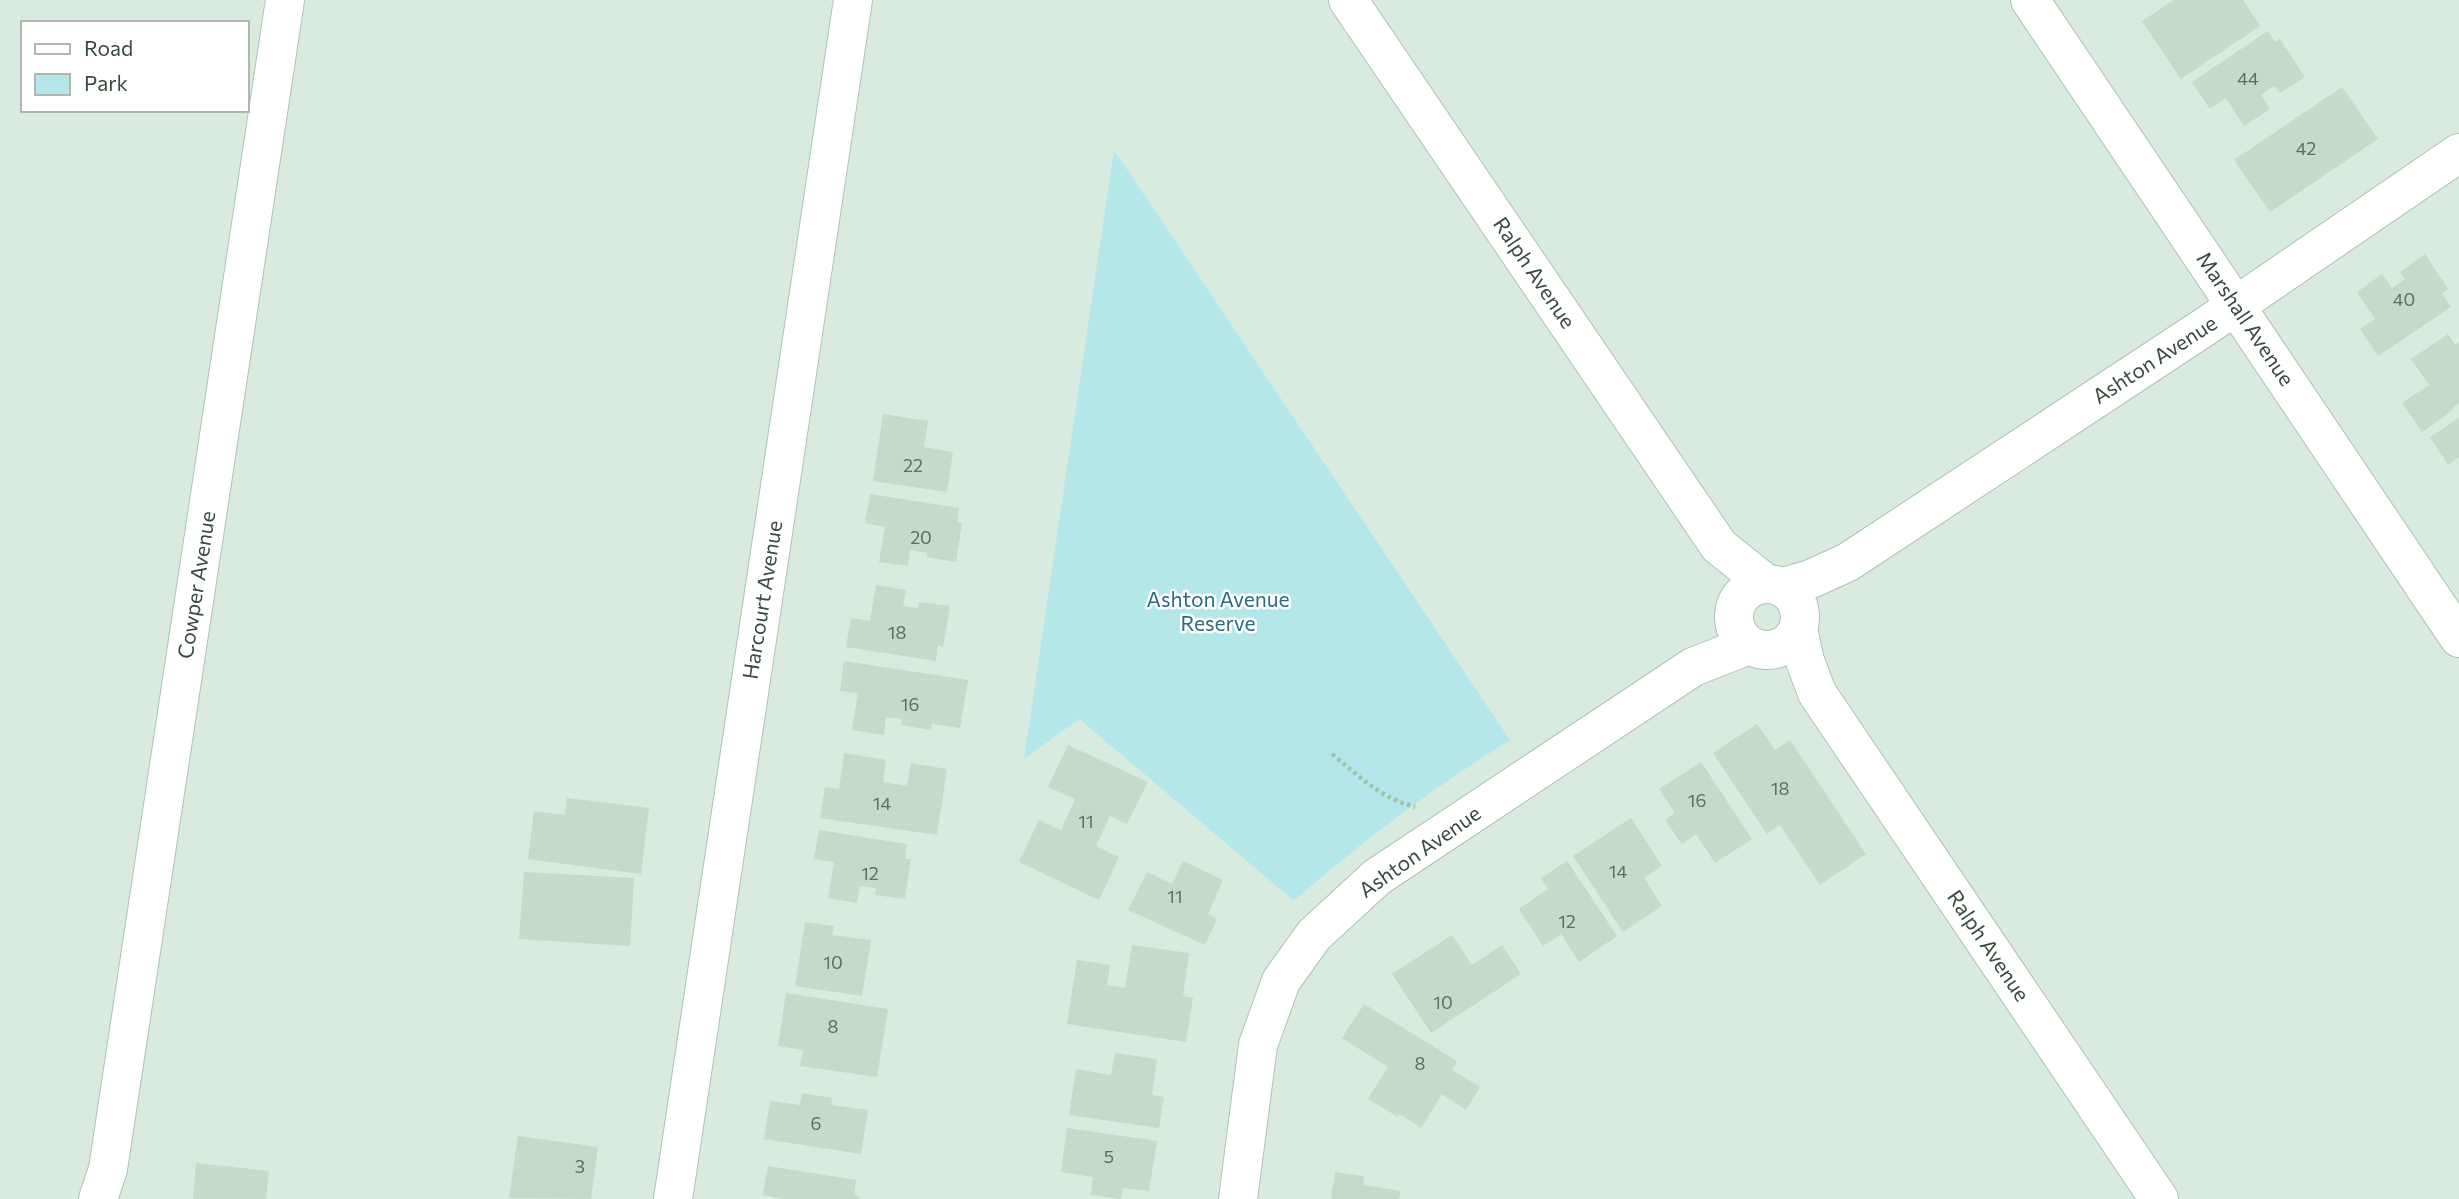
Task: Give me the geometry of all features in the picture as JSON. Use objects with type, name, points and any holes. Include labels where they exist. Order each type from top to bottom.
[{"type":"street","name":"Cowper Avenue","points":[[105,1189],[285,0]]},
{"type":"street","name":"Harcourt Avenue","points":[[673,1199],[853,0]]},
{"type":"street","name":"Ralph Avenue","points":[[1348,0],[2159,1199]]},
{"type":"street","name":"Marshall Avenue","points":[[2030,0],[2459,638]]},
{"type":"street","name":"Ashton Avenue","points":[[1238,1199],[1258,1045],[1281,981],[1314,936],[1377,877],[1693,667],[1715,641],[1766,616],[2236,306],[2459,153]]},
{"type":"path","points":[[1332,754],[1376,791],[1398,802],[1420,808]]},
{"type":"shaded area","points":[[0,0],[2459,0],[2459,1199],[0,1199]],"holes":[[[1079,719],[1510,740],[1395,817],[1343,857],[1294,901]]]},
{"type":"green space","name":"Ashton Avenue Reserve","points":[[1114,150],[1510,740],[1399,816],[1294,901],[1079,719],[1024,759]]},
{"type":"building","points":[[2174,0],[2243,0],[2260,26],[2181,79],[2142,21]]},
{"type":"building","points":[[2268,31],[2275,42],[2280,39],[2305,77],[2280,93],[2274,86],[2261,95],[2270,109],[2244,126],[2226,98],[2210,109],[2192,82]]},
{"type":"building","points":[[2342,87],[2378,139],[2270,212],[2234,160]]},
{"type":"building","points":[[2425,254],[2448,289],[2442,293],[2451,307],[2378,356],[2360,329],[2375,319],[2357,292],[2382,274],[2392,288],[2405,279],[2400,272]]},
{"type":"building","points":[[2448,334],[2455,345],[2459,342],[2459,403],[2422,432],[2402,403],[2429,385],[2411,359]]},
{"type":"building","points":[[883,414],[928,421],[924,447],[953,452],[947,492],[873,481]]},
{"type":"building","points":[[2459,418],[2459,457],[2448,465],[2430,437]]},
{"type":"building","points":[[870,494],[959,508],[957,522],[962,523],[956,562],[927,557],[927,553],[910,550],[908,566],[879,562],[885,527],[865,523]]},
{"type":"building","points":[[876,585],[906,590],[903,606],[918,608],[919,602],[950,606],[943,647],[938,645],[936,661],[846,647],[851,618],[870,621]]},
{"type":"building","points":[[844,661],[968,680],[960,728],[932,724],[931,730],[901,725],[902,719],[886,717],[884,735],[852,730],[858,693],[840,691]]},
{"type":"building","points":[[1757,724],[1775,750],[1790,740],[1866,854],[1820,885],[1780,825],[1767,834],[1713,753]]},
{"type":"building","points":[[1068,745],[1148,782],[1127,824],[1110,816],[1096,846],[1119,857],[1099,900],[1019,862],[1039,820],[1061,830],[1075,799],[1048,787]]},
{"type":"building","points":[[844,753],[886,760],[883,782],[907,786],[911,763],[947,769],[937,835],[820,818],[825,787],[839,789]]},
{"type":"building","points":[[1701,762],[1752,839],[1715,863],[1696,834],[1682,844],[1665,820],[1675,813],[1659,789]]},
{"type":"building","points":[[567,798],[649,808],[641,874],[528,859],[534,811],[565,815]]},
{"type":"building","points":[[1631,818],[1662,866],[1644,878],[1662,906],[1623,932],[1573,856]]},
{"type":"building","points":[[819,830],[907,844],[905,859],[911,859],[905,899],[875,895],[876,888],[860,886],[857,903],[828,898],[834,862],[814,859]]},
{"type":"building","points":[[1183,861],[1223,880],[1208,914],[1217,919],[1205,945],[1128,910],[1147,872],[1172,884]]},
{"type":"building","points":[[1567,861],[1617,936],[1579,962],[1561,934],[1543,946],[1519,909],[1548,889],[1541,878]]},
{"type":"building","points":[[524,872],[634,878],[630,946],[519,939]]},
{"type":"building","points":[[805,922],[834,926],[832,935],[871,940],[862,996],[795,986]]},
{"type":"building","points":[[1452,935],[1472,965],[1502,945],[1521,974],[1431,1033],[1392,974]]},
{"type":"building","points":[[1132,945],[1189,953],[1183,996],[1193,998],[1186,1042],[1067,1024],[1077,960],[1110,965],[1107,985],[1125,988]]},
{"type":"building","points":[[786,993],[888,1009],[877,1077],[800,1066],[803,1050],[778,1046]]},
{"type":"building","points":[[1364,1004],[1457,1061],[1452,1070],[1480,1087],[1466,1110],[1442,1094],[1421,1128],[1400,1114],[1398,1117],[1368,1099],[1388,1067],[1342,1038]]},
{"type":"building","points":[[1115,1053],[1157,1059],[1152,1095],[1164,1097],[1159,1128],[1069,1115],[1076,1069],[1111,1075]]},
{"type":"building","points":[[802,1093],[832,1098],[831,1105],[868,1110],[861,1154],[764,1139],[770,1101],[800,1105]]},
{"type":"building","points":[[1067,1128],[1157,1141],[1149,1191],[1123,1188],[1121,1199],[1091,1195],[1093,1177],[1061,1172]]},
{"type":"building","points":[[518,1136],[598,1147],[591,1199],[509,1198]]},
{"type":"building","points":[[196,1163],[269,1171],[266,1199],[193,1199]]},
{"type":"building","points":[[768,1166],[856,1180],[854,1195],[860,1196],[859,1199],[782,1199],[763,1195]]},
{"type":"building","points":[[1335,1172],[1364,1176],[1363,1185],[1401,1191],[1399,1199],[1331,1199]]}]
